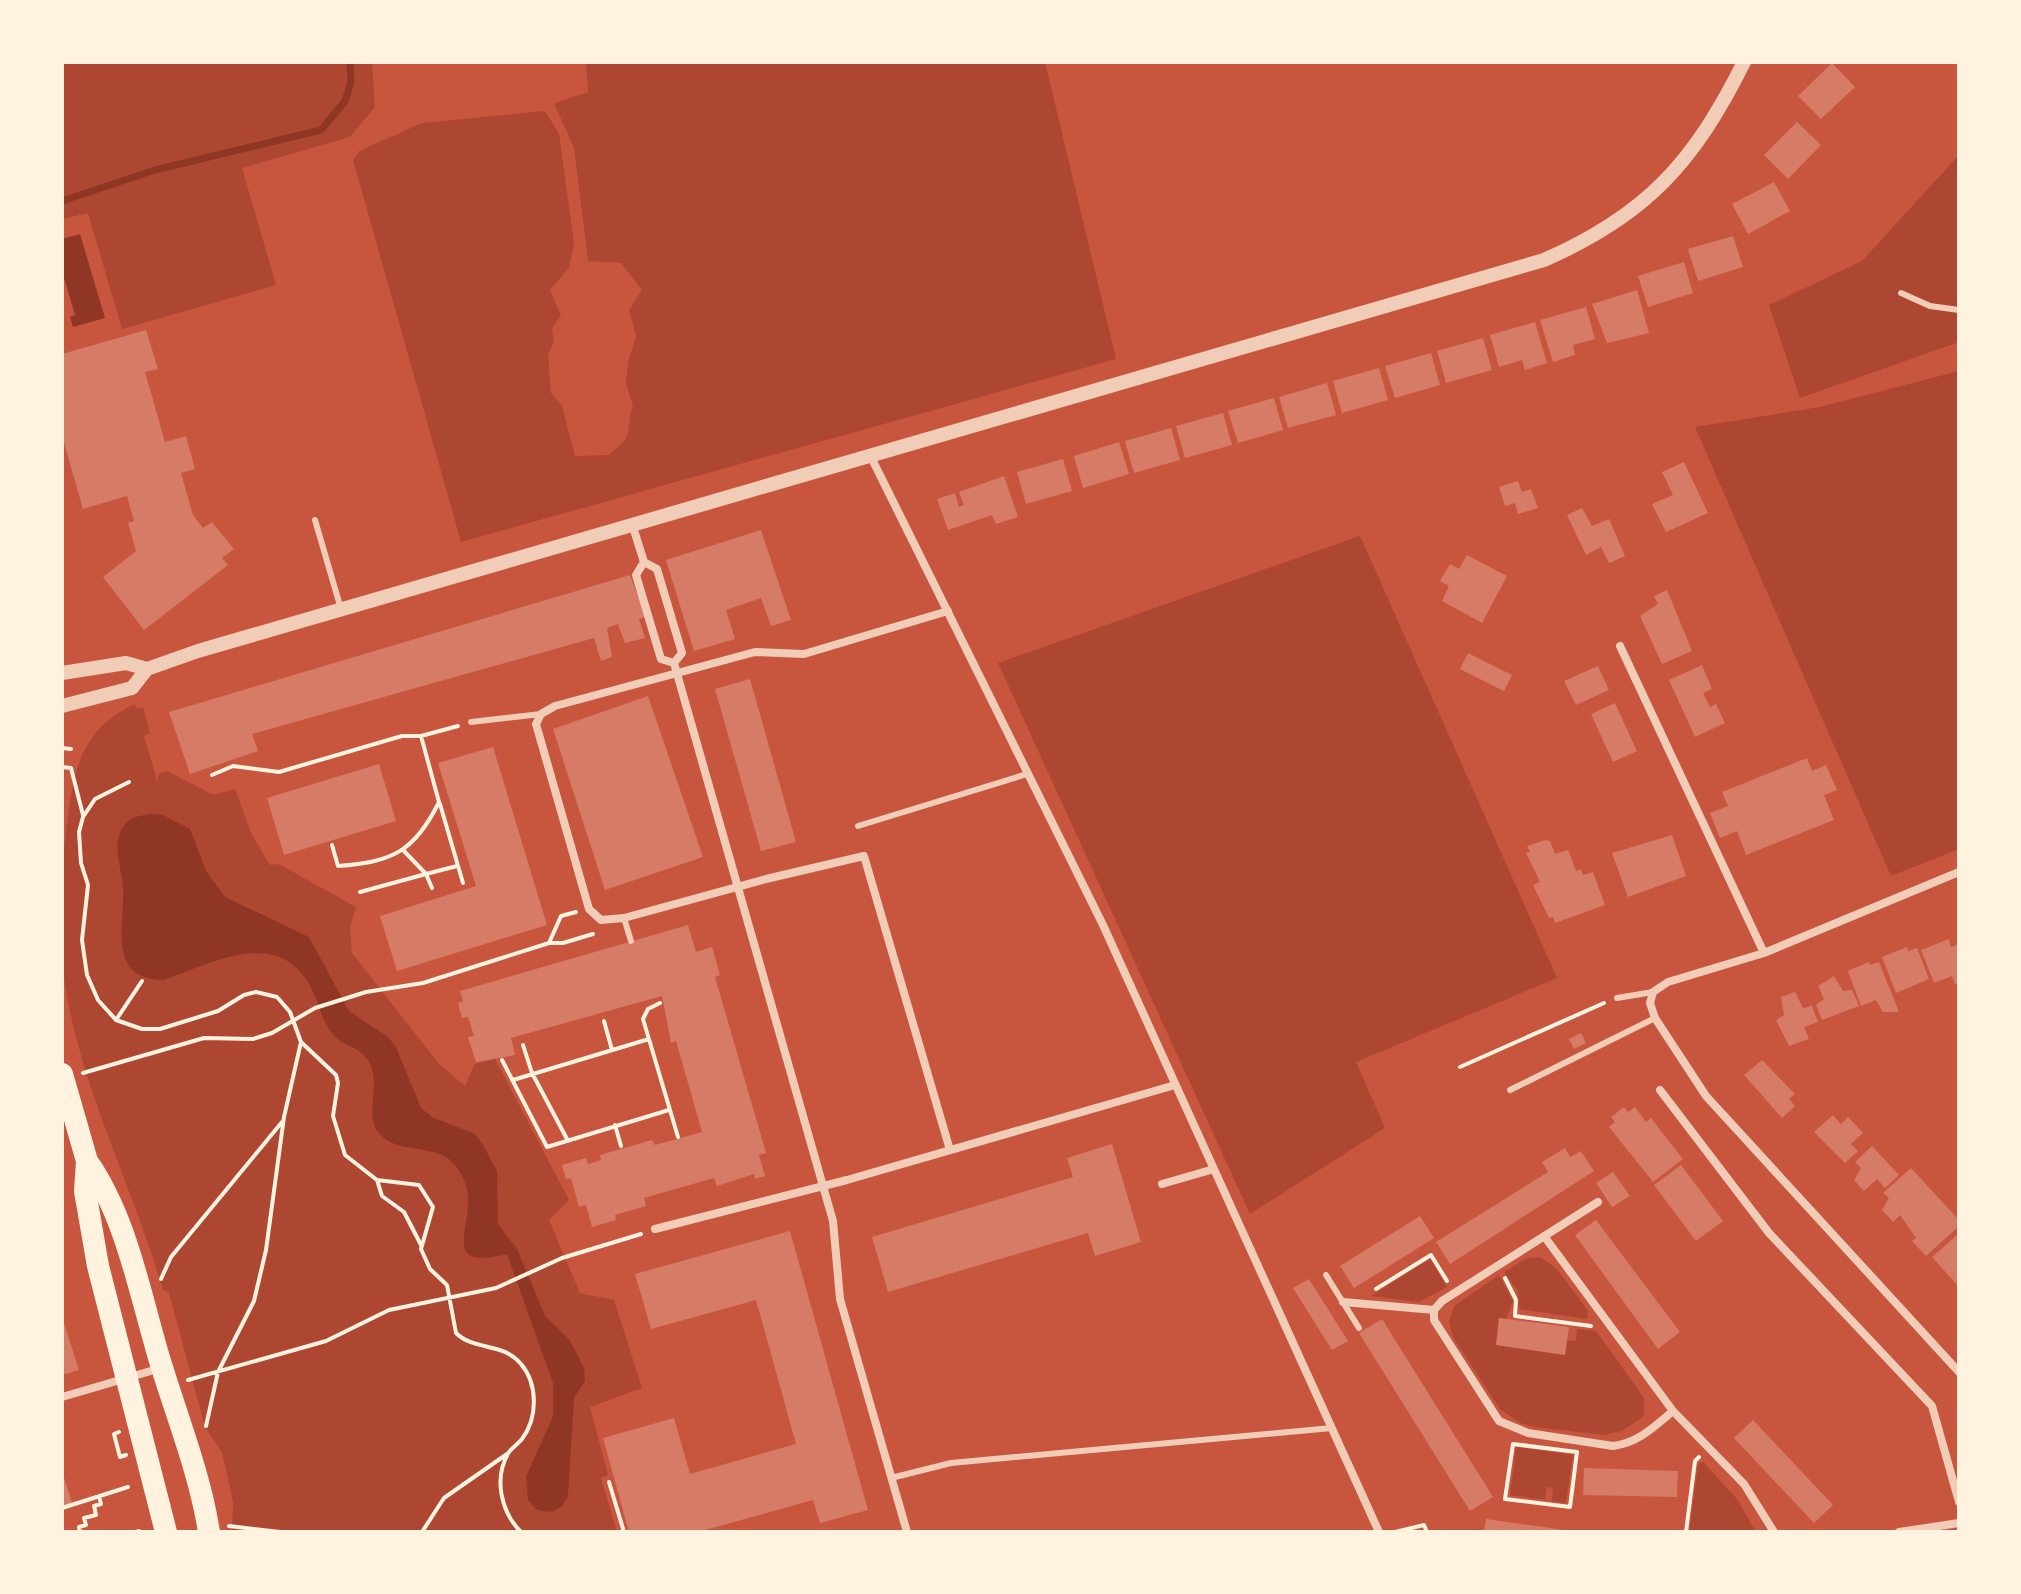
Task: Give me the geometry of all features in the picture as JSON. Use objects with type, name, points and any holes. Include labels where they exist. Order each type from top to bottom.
[{"type":"highway","points":[[73,1073],[87,1161],[85,1191],[98,1266],[166,1532]]},
{"type":"highway","points":[[87,1161],[104,1185],[162,1368],[219,1529]]},
{"type":"street","points":[[62,673],[126,663],[147,669],[341,609],[633,527],[1544,260],[1590,239],[1634,211],[1670,177],[1700,140],[1744,62]]},
{"type":"street","points":[[871,457],[1103,925],[1379,1532]]},
{"type":"street","points":[[633,527],[644,562],[657,569],[682,653],[674,663]]},
{"type":"street","points":[[644,562],[636,575],[661,659],[674,663]]},
{"type":"street","points":[[948,611],[804,654],[755,652],[555,706],[541,714],[536,724],[589,909],[601,920],[624,918],[864,856],[950,1150]]},
{"type":"street","points":[[1620,646],[1764,953]]},
{"type":"street","points":[[674,663],[822,1184],[836,1237],[840,1299],[907,1532]]},
{"type":"street","points":[[62,706],[132,688],[147,669]]},
{"type":"street","points":[[1959,872],[1764,953],[1668,982],[1653,992],[1650,1003],[1655,1018],[1706,1096],[1959,1372]]},
{"type":"street","points":[[655,1229],[795,1195],[822,1184],[1175,1085]]},
{"type":"street","points":[[1660,1090],[1769,1233],[1932,1406],[1959,1502]]},
{"type":"street","points":[[1162,1184],[1214,1169]]},
{"type":"street","points":[[1343,1302],[1434,1310],[1454,1293],[1598,1202]]},
{"type":"street","points":[[1544,1236],[1673,1411],[1744,1484],[1774,1532]]},
{"type":"street","points":[[1434,1310],[1438,1330],[1487,1407],[1512,1429],[1613,1446],[1629,1444],[1673,1411]]},
{"type":"street","points":[[62,1397],[162,1368]]},
{"type":"street","points":[[1899,1532],[1959,1523]]},
{"type":"lane","points":[[1901,293],[1930,306],[1959,310]]},
{"type":"lane","points":[[315,520],[341,609]]},
{"type":"lane","points":[[471,722],[541,714]]},
{"type":"lane","points":[[858,826],[1027,774]]},
{"type":"lane","points":[[624,918],[631,941]]},
{"type":"lane","points":[[1617,998],[1653,992]]},
{"type":"lane","points":[[1510,1090],[1655,1018]]},
{"type":"lane","points":[[1326,1275],[1359,1328]]},
{"type":"lane","points":[[891,1478],[951,1463],[1332,1428]]},
{"type":"path","points":[[212,775],[233,766],[279,772],[402,736],[421,736],[471,722]]},
{"type":"path","points":[[421,736],[463,883]]},
{"type":"path","points":[[62,748],[71,749]]},
{"type":"path","points":[[62,767],[71,768],[83,817],[79,849],[88,885],[81,925],[87,975],[98,1000],[116,1020],[142,1029],[160,1029],[198,1019],[256,992],[277,997],[293,1020],[301,1042],[336,1075],[338,1083],[333,1116],[345,1155],[377,1180],[419,1185],[433,1207],[421,1245]]},
{"type":"path","points":[[83,817],[95,799],[129,782]]},
{"type":"path","points":[[332,845],[338,866],[374,862],[404,851],[426,828],[439,802]]},
{"type":"path","points":[[404,851],[426,874],[432,888]]},
{"type":"path","points":[[360,892],[457,866]]},
{"type":"path","points":[[549,943],[561,916],[589,909]]},
{"type":"path","points":[[73,1073],[204,1038],[253,1039],[315,1008],[366,992],[423,983],[549,943],[593,934]]},
{"type":"path","points":[[116,1020],[142,981]]},
{"type":"path","points":[[1460,1067],[1617,998]]},
{"type":"path","points":[[660,1003],[648,1009],[643,1019],[678,1137]]},
{"type":"path","points":[[604,1021],[612,1050]]},
{"type":"path","points":[[513,1080],[649,1039]]},
{"type":"path","points":[[204,1433],[218,1372],[254,1301],[266,1250],[283,1120],[301,1042]]},
{"type":"path","points":[[523,1045],[532,1073],[567,1139]]},
{"type":"path","points":[[502,1060],[547,1147],[669,1110]]},
{"type":"path","points":[[158,1285],[171,1257],[283,1120]]},
{"type":"path","points":[[615,1125],[621,1146]]},
{"type":"path","points":[[377,1180],[382,1196],[404,1212],[421,1245],[424,1259],[447,1285],[452,1325],[462,1340],[509,1352],[524,1367],[535,1397],[530,1426],[509,1453],[444,1498],[422,1532]]},
{"type":"path","points":[[188,1380],[326,1341],[389,1310],[507,1283],[562,1258],[655,1229]]},
{"type":"path","points":[[1368,1304],[1370,1293],[1431,1255],[1454,1293]]},
{"type":"path","points":[[1497,1266],[1514,1292],[1515,1316],[1590,1327],[1603,1318]]},
{"type":"path","points":[[114,1434],[120,1457]]},
{"type":"path","points":[[1513,1444],[1577,1452],[1570,1507],[1505,1499],[1513,1444]]},
{"type":"path","points":[[1686,1532],[1695,1461],[1709,1447]]},
{"type":"path","points":[[509,1453],[500,1482],[501,1496],[512,1523],[521,1532]]},
{"type":"path","points":[[609,1482],[624,1532]]},
{"type":"path","points":[[62,1508],[128,1487]]},
{"type":"path","points":[[80,1532],[79,1527],[86,1525],[84,1518],[96,1515],[94,1506],[101,1504],[99,1495]]},
{"type":"path","points":[[1395,1532],[1424,1525],[1427,1532]]},
{"type":"path","points":[[219,1529],[280,1532]]},
{"type":"shaded area","points":[[62,62],[372,62],[375,107],[350,137],[242,168],[276,285],[122,329],[88,213],[62,219]]},
{"type":"shaded area","points":[[586,62],[1045,62],[1116,359],[461,542],[353,160],[359,151],[422,123],[545,111],[559,134],[574,243],[569,268],[550,290],[561,315],[552,329],[554,342],[548,355],[551,393],[562,406],[575,456],[609,455],[628,434],[633,406],[626,384],[628,362],[636,336],[629,310],[642,290],[621,263],[588,261],[574,148],[554,103],[588,92]]},
{"type":"shaded area","points":[[1959,155],[1959,342],[1800,398],[1769,305],[1862,261]]},
{"type":"shaded area","points":[[80,234],[105,318],[73,327],[70,317],[75,315],[62,271],[62,239]]},
{"type":"shaded area","points":[[1959,371],[1959,849],[1891,876],[1695,427],[1820,407]]},
{"type":"shaded area","points":[[1360,536],[1557,978],[1356,1062],[1385,1128],[1250,1214],[998,663]]},
{"type":"shaded area","points":[[135,704],[137,709],[143,707],[150,733],[144,736],[158,784],[158,775],[167,771],[214,795],[235,789],[252,835],[270,865],[279,864],[356,907],[350,927],[352,953],[439,1064],[465,1086],[475,1064],[495,1059],[569,1200],[549,1220],[580,1293],[614,1300],[642,1388],[590,1407],[608,1475],[601,1478],[617,1532],[232,1532],[233,1502],[222,1452],[205,1427],[169,1293],[163,1290],[93,1092],[70,1012],[63,970],[60,934],[62,878],[77,768],[92,738],[117,714]]},
{"type":"shaded area","points":[[150,814],[163,815],[190,829],[206,871],[225,897],[309,937],[349,1011],[388,1037],[396,1047],[421,1108],[432,1117],[475,1134],[483,1145],[497,1171],[498,1224],[517,1249],[545,1316],[569,1339],[584,1368],[585,1381],[574,1398],[568,1496],[559,1508],[547,1512],[536,1509],[528,1500],[526,1477],[553,1416],[553,1383],[507,1254],[487,1258],[474,1257],[467,1252],[464,1235],[468,1194],[458,1169],[440,1154],[396,1145],[378,1132],[372,1111],[374,1080],[370,1064],[361,1052],[331,1032],[308,982],[294,966],[278,957],[260,953],[240,955],[164,980],[133,971],[126,960],[122,948],[123,888],[118,841],[128,821]]},
{"type":"shaded area","points":[[1540,1257],[1557,1269],[1588,1311],[1587,1319],[1519,1309],[1518,1291],[1504,1272],[1525,1259]]},
{"type":"shaded area","points":[[1430,1259],[1447,1287],[1419,1302],[1371,1296]]},
{"type":"shaded area","points":[[1499,1275],[1513,1301],[1506,1319],[1499,1318],[1496,1345],[1564,1355],[1567,1341],[1576,1341],[1577,1329],[1596,1331],[1644,1398],[1644,1416],[1622,1431],[1604,1435],[1534,1427],[1520,1423],[1500,1409],[1453,1337],[1449,1322],[1454,1306]]},
{"type":"shaded area","points":[[1516,1447],[1573,1455],[1566,1503],[1552,1501],[1553,1488],[1547,1487],[1545,1500],[1510,1495]]},
{"type":"shaded area","points":[[1703,1462],[1737,1499],[1756,1532],[1689,1532],[1698,1464]]},
{"type":"building","points":[[1832,63],[1855,87],[1821,119],[1798,96]]},
{"type":"building","points":[[1797,122],[1821,145],[1788,179],[1764,155]]},
{"type":"building","points":[[1774,182],[1790,211],[1748,234],[1732,204]]},
{"type":"building","points":[[1733,236],[1743,267],[1698,281],[1688,249]]},
{"type":"building","points":[[1684,262],[1693,293],[1648,307],[1638,276]]},
{"type":"building","points":[[1637,290],[1649,333],[1607,343],[1592,304]]},
{"type":"building","points":[[1586,307],[1595,339],[1573,345],[1575,355],[1553,362],[1540,320]]},
{"type":"building","points":[[1535,322],[1547,363],[1525,370],[1522,360],[1499,367],[1490,335]]},
{"type":"building","points":[[146,330],[158,369],[145,372],[165,442],[186,436],[195,469],[181,473],[193,515],[203,528],[212,522],[234,549],[222,558],[228,565],[144,630],[103,577],[136,551],[128,523],[134,521],[127,496],[83,509],[62,436],[62,354]]},
{"type":"building","points":[[1483,338],[1492,370],[1446,383],[1437,351]]},
{"type":"building","points":[[1431,353],[1440,385],[1395,398],[1385,366]]},
{"type":"building","points":[[1379,368],[1388,400],[1342,413],[1333,381]]},
{"type":"building","points":[[1327,383],[1336,415],[1288,428],[1279,397]]},
{"type":"building","points":[[1274,398],[1283,430],[1238,443],[1228,411]]},
{"type":"building","points":[[1223,413],[1232,445],[1185,458],[1176,426]]},
{"type":"building","points":[[1171,428],[1180,460],[1134,473],[1125,441]]},
{"type":"building","points":[[1119,442],[1129,474],[1083,488],[1074,456]]},
{"type":"building","points":[[1063,459],[1072,491],[1026,504],[1017,472]]},
{"type":"building","points":[[1684,462],[1708,513],[1666,532],[1652,504],[1673,495],[1662,472]]},
{"type":"building","points":[[1004,476],[1018,517],[996,524],[992,515],[948,530],[937,499],[955,493],[959,507],[964,505],[959,492]]},
{"type":"building","points":[[1518,481],[1522,492],[1531,489],[1538,508],[1518,514],[1515,503],[1505,506],[1499,487]]},
{"type":"building","points":[[1582,508],[1592,526],[1609,519],[1625,556],[1609,563],[1601,547],[1586,555],[1567,515]]},
{"type":"building","points":[[761,530],[791,620],[771,626],[761,598],[726,610],[735,639],[694,651],[666,560]]},
{"type":"building","points":[[1467,555],[1507,576],[1482,623],[1442,601],[1449,586],[1440,581],[1450,564],[1459,569]]},
{"type":"building","points":[[630,575],[646,617],[639,619],[645,638],[625,643],[618,624],[607,628],[612,657],[601,661],[594,638],[252,734],[258,751],[190,774],[169,712]]},
{"type":"building","points":[[1667,590],[1692,651],[1662,664],[1640,616],[1658,604],[1654,596]]},
{"type":"building","points":[[1468,653],[1512,675],[1504,691],[1460,669]]},
{"type":"building","points":[[1702,665],[1712,689],[1703,693],[1710,707],[1716,704],[1725,723],[1695,737],[1669,680]]},
{"type":"building","points":[[1598,666],[1609,690],[1576,705],[1564,681]]},
{"type":"building","points":[[750,679],[796,842],[761,851],[715,689]]},
{"type":"building","points":[[648,696],[703,857],[605,890],[553,729]]},
{"type":"building","points":[[1615,703],[1637,751],[1613,762],[1591,714]]},
{"type":"building","points":[[493,747],[547,925],[397,971],[380,916],[476,886],[438,763]]},
{"type":"building","points":[[1807,758],[1812,771],[1826,765],[1837,790],[1824,795],[1834,820],[1746,855],[1737,831],[1720,838],[1710,813],[1728,806],[1722,792]]},
{"type":"building","points":[[379,764],[396,821],[284,855],[267,798]]},
{"type":"building","points":[[1672,835],[1686,876],[1628,897],[1612,853]]},
{"type":"building","points":[[1550,841],[1555,854],[1568,850],[1576,871],[1581,869],[1583,875],[1593,872],[1605,905],[1555,923],[1553,917],[1549,918],[1533,885],[1540,882],[1526,853],[1530,852],[1527,846]]},
{"type":"building","points":[[688,925],[696,952],[712,947],[720,975],[715,977],[766,1153],[759,1155],[765,1176],[755,1179],[754,1174],[717,1186],[714,1178],[644,1198],[646,1206],[615,1215],[616,1220],[592,1227],[586,1205],[579,1207],[571,1178],[566,1179],[562,1165],[586,1158],[588,1164],[601,1160],[600,1155],[652,1140],[655,1145],[702,1132],[676,1041],[671,1043],[662,996],[511,1038],[515,1055],[476,1062],[468,1037],[474,1036],[468,1017],[462,1018],[458,1003],[463,1001],[460,991]]},
{"type":"building","points":[[1949,939],[1951,947],[1959,944],[1959,983],[1955,984],[1952,976],[1934,983],[1921,950]]},
{"type":"building","points":[[1907,947],[1908,951],[1917,948],[1929,979],[1896,993],[1882,957]]},
{"type":"building","points":[[1869,962],[1870,965],[1879,962],[1899,1012],[1883,1012],[1876,1000],[1861,1006],[1848,971]]},
{"type":"building","points":[[1834,976],[1843,991],[1852,990],[1859,1006],[1822,1020],[1816,1005],[1824,999],[1818,986]]},
{"type":"building","points":[[1795,992],[1803,1008],[1812,1006],[1818,1022],[1804,1027],[1809,1039],[1789,1046],[1776,1020],[1784,1015],[1781,997]]},
{"type":"building","points":[[1581,1033],[1586,1043],[1574,1049],[1569,1039]]},
{"type":"building","points":[[1762,1060],[1795,1094],[1789,1099],[1795,1106],[1782,1118],[1744,1075]]},
{"type":"building","points":[[1624,1107],[1628,1112],[1635,1107],[1646,1122],[1651,1118],[1683,1159],[1653,1182],[1609,1127],[1615,1122],[1611,1117]]},
{"type":"building","points":[[1833,1115],[1841,1124],[1848,1117],[1863,1133],[1851,1144],[1858,1151],[1845,1163],[1814,1132]]},
{"type":"building","points":[[1112,1144],[1141,1242],[1095,1256],[1088,1233],[888,1292],[872,1237],[1073,1177],[1067,1158]]},
{"type":"building","points":[[1872,1146],[1899,1175],[1885,1188],[1877,1179],[1864,1191],[1854,1180],[1861,1168],[1855,1162]]},
{"type":"building","points":[[1565,1148],[1570,1157],[1581,1151],[1594,1171],[1450,1264],[1436,1242],[1548,1172],[1542,1162]]},
{"type":"building","points":[[1681,1165],[1723,1221],[1696,1241],[1654,1185]]},
{"type":"building","points":[[1911,1168],[1959,1220],[1959,1226],[1926,1256],[1912,1241],[1916,1238],[1900,1215],[1893,1222],[1882,1210],[1889,1198],[1883,1193]]},
{"type":"building","points":[[1613,1172],[1630,1196],[1612,1207],[1596,1183]]},
{"type":"building","points":[[1420,1216],[1434,1238],[1354,1288],[1340,1266]]},
{"type":"building","points":[[1596,1220],[1680,1332],[1658,1349],[1575,1235]]},
{"type":"building","points":[[790,1231],[868,1510],[820,1523],[813,1500],[698,1532],[629,1532],[603,1438],[674,1418],[690,1474],[796,1444],[756,1300],[651,1329],[635,1274]]},
{"type":"building","points":[[1957,1235],[1959,1237],[1959,1287],[1932,1257]]},
{"type":"building","points":[[1309,1279],[1348,1341],[1332,1350],[1293,1288]]},
{"type":"building","points":[[62,1317],[79,1370],[66,1374],[62,1372]]},
{"type":"building","points":[[1499,1318],[1569,1327],[1565,1355],[1496,1345]]},
{"type":"building","points":[[1382,1319],[1493,1497],[1470,1511],[1359,1333]]},
{"type":"building","points":[[1753,1420],[1833,1505],[1814,1523],[1734,1438]]},
{"type":"building","points":[[1584,1468],[1678,1471],[1677,1497],[1583,1495]]},
{"type":"building","points":[[62,1471],[72,1503],[62,1506]]},
{"type":"building","points":[[1486,1519],[1564,1530],[1564,1532],[1484,1532]]},
{"type":"waterway","points":[[62,201],[155,170],[321,130],[345,101],[351,82],[350,62]]}]
